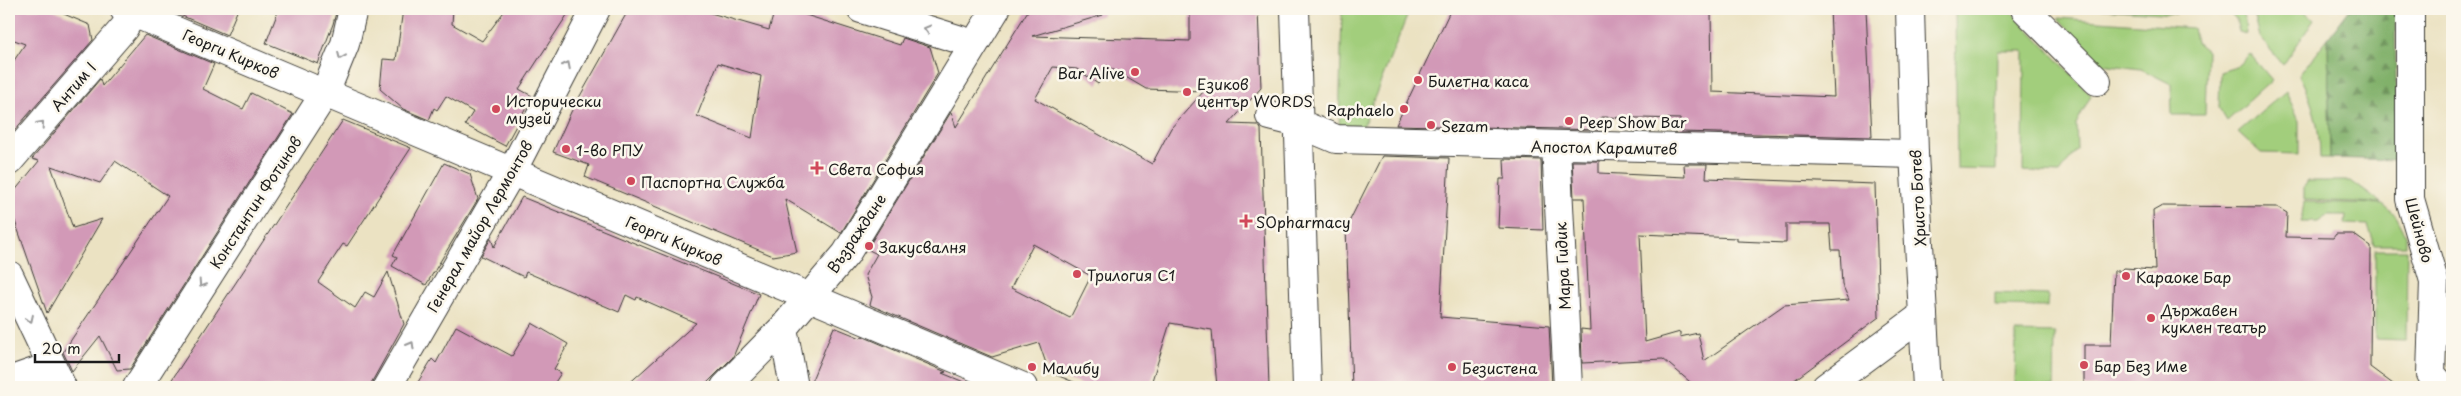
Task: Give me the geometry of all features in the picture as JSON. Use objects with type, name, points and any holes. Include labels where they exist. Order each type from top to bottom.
[{"type":"street","name":"Константин Фотинов","points":[[137,387],[345,44],[354,9]]},
{"type":"street","name":"Генерал майор Лермонтов","points":[[387,387],[511,173],[596,9]]},
{"type":"street","points":[[861,9],[974,44]]},
{"type":"street","name":"Възраждане","points":[[725,387],[784,328],[846,254],[996,9]]},
{"type":"street","points":[[1295,9],[1307,387]]},
{"type":"street","name":"Христо Ботев","points":[[1910,9],[1914,154],[1927,387]]},
{"type":"street","points":[[2025,9],[2097,81]]},
{"type":"street","name":"Шейново","points":[[2410,9],[2410,199],[2434,281],[2431,374],[2443,387]]},
{"type":"street","name":"Георги Кирков","points":[[130,10],[511,173],[656,231],[1023,387]]},
{"type":"street","name":"Антим I","points":[[9,161],[124,28],[130,10]]},
{"type":"street","name":"Апостол Карамитев","points":[[1270,116],[1298,123],[1336,139],[1914,154]]},
{"type":"street","name":"Мара Гидик","points":[[1556,145],[1568,387]]},
{"type":"street","points":[[9,275],[57,377],[9,381]]},
{"type":"street","points":[[1826,387],[1924,315]]},
{"type":"street","points":[[784,328],[794,387]]},
{"type":"green space","points":[[1342,9],[1410,9],[1361,131],[1339,131]]},
{"type":"green space","points":[[1955,9],[2009,9],[2091,95],[2076,124],[2077,149],[2059,173],[2023,171],[2024,51],[1998,51],[1996,170],[1957,169]]},
{"type":"green space","points":[[2101,9],[2179,9],[2176,14]]},
{"type":"green space","points":[[2226,9],[2239,9],[2245,20],[2246,34],[2239,32],[2236,19]]},
{"type":"green space","points":[[2253,9],[2302,9],[2314,20],[2283,65],[2260,37]]},
{"type":"green space","points":[[2350,9],[2395,9],[2397,160],[2330,158],[2328,38]]},
{"type":"green space","points":[[2058,18],[2193,28],[2196,42],[2207,51],[2205,115],[2172,115],[2171,84],[2141,69],[2102,64]]},
{"type":"green space","points":[[2328,38],[2330,158],[2320,158],[2319,136],[2315,115],[2299,75]]},
{"type":"green space","points":[[2250,54],[2272,80],[2227,121],[2219,108],[2220,72],[2236,67]]},
{"type":"green space","points":[[2286,91],[2299,121],[2299,154],[2261,153],[2238,132]]},
{"type":"green space","points":[[2308,181],[2351,181],[2381,203],[2304,200],[2304,187]]},
{"type":"green space","points":[[2304,202],[2383,204],[2396,216],[2406,235],[2406,245],[2375,245],[2368,225],[2345,224],[2346,215],[2328,215],[2318,222],[2301,222]]},
{"type":"green space","points":[[2375,250],[2407,250],[2406,340],[2375,339]]},
{"type":"green space","points":[[1995,293],[2048,295],[2047,307],[1995,306]]},
{"type":"green space","points":[[2016,332],[2055,333],[2054,387],[2015,387]]},
{"type":"building","points":[[9,9],[52,9],[90,25],[93,40],[13,132],[9,125],[9,68],[25,44],[9,38]]},
{"type":"building","points":[[166,9],[238,9],[227,35]]},
{"type":"building","points":[[279,9],[337,9],[318,64],[266,43]]},
{"type":"building","points":[[403,9],[453,9],[452,24],[482,41],[506,9],[571,9],[519,89],[532,96],[505,146],[465,125],[473,112],[446,96],[437,110],[434,108],[429,120],[403,109],[380,89],[383,59],[396,60]]},
{"type":"building","points":[[629,9],[697,9],[769,30],[775,9],[787,9],[900,45],[903,38],[930,47],[938,73],[841,233],[785,199],[797,252],[773,256],[585,177],[589,165],[553,152],[571,112]],"holes":[[[718,63],[761,76],[752,138],[697,116]]]},
{"type":"building","points":[[1029,9],[1102,9],[1103,15],[1032,36],[1190,41],[1190,9],[1258,9],[1261,88],[1229,124],[1258,125],[1261,129],[1269,387],[1217,387],[1212,330],[1170,323],[1150,387],[1086,387],[1049,372],[1039,343],[992,357],[870,305],[872,297],[865,275],[877,254],[867,249],[951,112],[956,127]],"holes":[[[1107,66],[1146,89],[1204,91],[1171,128],[1152,164],[1035,99],[1053,67],[1077,69],[1098,84]],[[1033,244],[1091,276],[1070,318],[1011,288]]]},
{"type":"building","points":[[1451,9],[1711,9],[1712,92],[1834,97],[1830,9],[1866,9],[1872,137],[1681,132],[1680,119],[1601,117],[1601,130],[1396,125]]},
{"type":"building","points":[[145,35],[214,64],[203,89],[243,109],[251,93],[293,114],[130,369],[117,370],[100,336],[72,371],[63,352],[168,196],[115,161],[100,183],[51,166],[73,228],[102,219],[47,313],[10,207],[9,198],[39,161],[32,159],[100,79],[102,86]]},
{"type":"building","points":[[343,120],[411,148],[347,246],[343,244],[318,282],[355,308],[365,292],[374,297],[388,272],[404,324],[369,387],[167,387]]},
{"type":"building","points":[[1382,156],[1449,158],[1440,317],[1549,326],[1552,387],[1352,387],[1346,228]]},
{"type":"building","points":[[1504,159],[1541,160],[1543,230],[1498,228],[1500,179],[1505,179]]},
{"type":"building","points":[[1572,161],[1599,161],[1599,173],[1685,177],[1684,164],[1707,164],[1706,178],[1875,184],[1879,317],[1785,387],[1696,387],[1663,359],[1582,363],[1581,329],[1590,330],[1584,198],[1574,198]],"holes":[[[1786,224],[1830,224],[1832,250],[1840,250],[1842,284],[1849,300],[1784,305],[1704,361],[1698,333],[1680,337],[1680,332],[1645,342],[1640,234],[1737,238],[1737,241],[1786,243]]]},
{"type":"building","points":[[444,163],[470,174],[478,199],[426,285],[392,266],[397,257],[393,255]]},
{"type":"building","points":[[522,197],[759,294],[733,357],[703,387],[625,387],[696,323],[637,297],[636,300],[626,295],[619,312],[526,272],[524,277],[481,256],[491,238],[494,247]]},
{"type":"building","points":[[2162,206],[2277,207],[2287,213],[2286,237],[2333,238],[2336,234],[2353,234],[2371,247],[2370,367],[2397,387],[2084,387],[2084,345],[2111,345],[2114,271],[2121,271],[2124,268],[2155,270],[2153,211]]},
{"type":"building","points":[[532,323],[568,344],[554,369],[561,373],[552,387],[415,387],[432,359],[436,363],[456,326],[512,356]]},
{"type":"building","points":[[834,327],[861,338],[862,336],[976,387],[823,387],[811,382]]},
{"type":"place","name":"Bar Alive","points":[[1135,72]]},
{"type":"place","name":"Билетна каса","points":[[1418,80]]},
{"type":"place","name":"Езиков център WORDS","points":[[1187,92]]},
{"type":"place","name":"Исторически музей","points":[[496,109]]},
{"type":"place","name":"Raphaelo","points":[[1404,109]]},
{"type":"place","name":"Peep Show Bar","points":[[1569,121]]},
{"type":"place","name":"Sezam","points":[[1431,125]]},
{"type":"place","name":"1-во РПУ","points":[[566,149]]},
{"type":"place","name":"Света София","points":[[817,168]]},
{"type":"place","name":"Паспортна Служба","points":[[631,181]]},
{"type":"place","name":"SOpharmacy","points":[[1246,221]]},
{"type":"place","name":"Закусвалня","points":[[869,246]]},
{"type":"place","name":"Трилогия С1","points":[[1077,274]]},
{"type":"place","name":"Караоке Бар","points":[[2126,276]]},
{"type":"place","name":"Държавен куклен театър","points":[[2151,318]]},
{"type":"place","name":"Бар Без Име","points":[[2084,365]]},
{"type":"place","name":"Малибу","points":[[1032,367]]},
{"type":"place","name":"Безистена","points":[[1452,367]]}]
